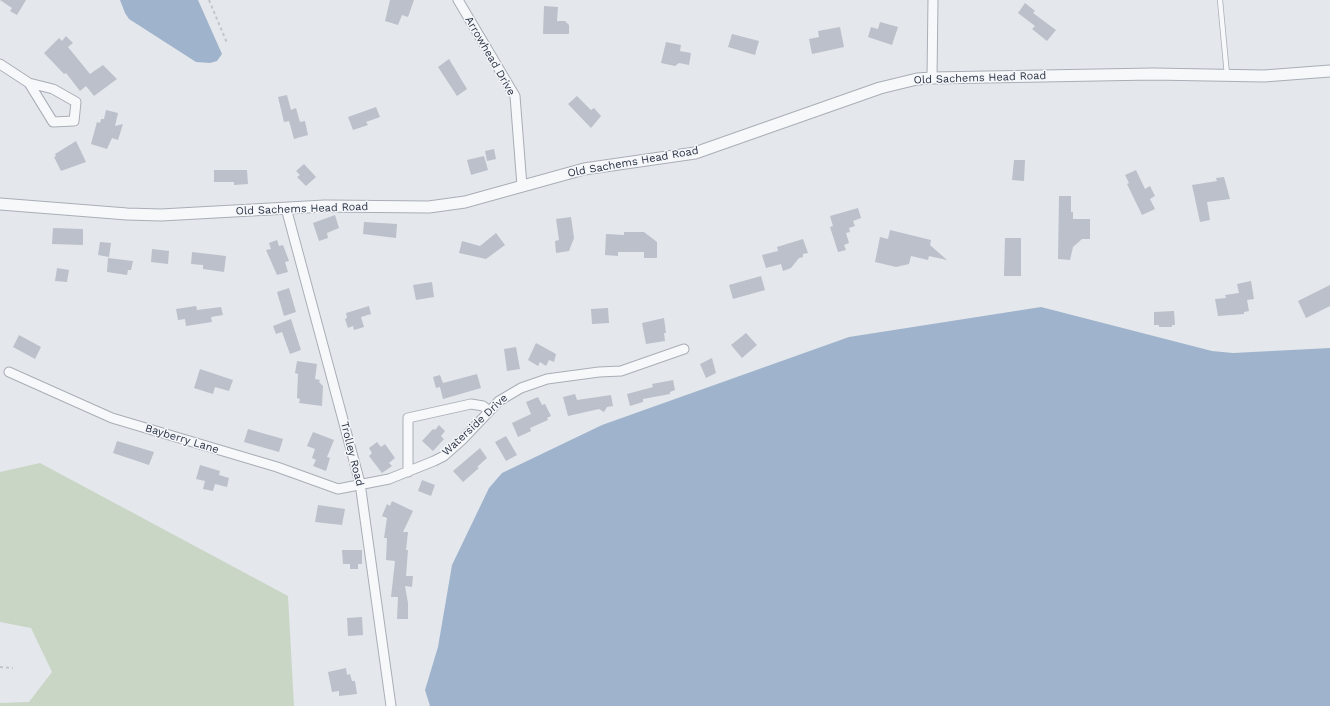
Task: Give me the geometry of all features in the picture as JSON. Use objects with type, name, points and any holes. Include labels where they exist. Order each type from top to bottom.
[{"type":"street","name":"Arrowhead Drive","points":[[458,0],[515,96],[522,186]]},
{"type":"street","points":[[932,78],[933,0]]},
{"type":"street","points":[[0,64],[29,83],[53,89],[76,102],[74,121],[53,122],[29,83]]},
{"type":"street","name":"Old Sachems Head Road","points":[[0,204],[127,214],[161,215],[354,205],[429,207],[465,202],[584,169],[695,153],[899,82],[932,78],[1153,74],[1296,75],[1330,71]]},
{"type":"street","name":"Trolley Road","points":[[286,208],[360,483],[391,706]]},
{"type":"street","name":"Waterside Drive","points":[[360,483],[384,481],[444,456],[462,440],[489,411],[509,394],[534,383],[599,372],[621,371],[684,349]]},
{"type":"street","name":"Bayberry Lane","points":[[9,372],[112,418],[276,467],[338,489],[360,483]]},
{"type":"street","points":[[408,472],[408,418],[471,404],[484,406],[489,411]]},
{"type":"lane","points":[[1220,0],[1227,75]]},
{"type":"path","points":[[209,0],[228,43]]},
{"type":"path","points":[[0,667],[13,668]]},
{"type":"green space","points":[[40,463],[288,596],[294,706],[0,706],[0,703],[29,702],[52,672],[31,628],[0,622],[0,472]]},
{"type":"water","points":[[120,0],[198,0],[222,54],[217,61],[210,63],[196,62],[129,19]]},
{"type":"water","points":[[1041,307],[1212,351],[1233,353],[1330,348],[1330,706],[430,706],[425,690],[438,647],[452,565],[489,488],[502,473],[602,425],[849,337]]},
{"type":"building","points":[[0,0],[26,0],[17,15],[10,11],[12,8]]},
{"type":"building","points":[[390,0],[414,0],[408,17],[402,15],[398,25],[385,21]]},
{"type":"building","points":[[1025,3],[1035,11],[1033,13],[1056,30],[1047,41],[1032,29],[1035,26],[1018,13]]},
{"type":"building","points":[[544,6],[558,7],[557,21],[565,21],[569,25],[569,34],[543,34]]},
{"type":"building","points":[[880,22],[898,27],[892,45],[868,37],[871,27],[878,29]]},
{"type":"building","points":[[840,27],[844,47],[812,54],[809,39],[819,37],[818,31]]},
{"type":"building","points":[[732,34],[759,41],[755,55],[728,47]]},
{"type":"building","points":[[66,36],[73,43],[68,47],[90,74],[103,65],[117,79],[94,96],[86,86],[80,91],[66,73],[64,74],[44,53],[59,38],[62,41]]},
{"type":"building","points":[[666,42],[681,45],[680,51],[691,53],[689,65],[679,63],[675,66],[661,63]]},
{"type":"building","points":[[449,59],[467,89],[457,96],[438,67]]},
{"type":"building","points":[[287,95],[291,110],[296,108],[300,122],[305,121],[308,135],[294,139],[289,121],[284,122],[278,97]]},
{"type":"building","points":[[577,96],[591,110],[594,108],[601,116],[591,128],[568,104]]},
{"type":"building","points":[[376,107],[380,117],[366,122],[368,125],[353,130],[348,117]]},
{"type":"building","points":[[106,110],[118,113],[115,126],[123,124],[118,140],[112,138],[107,149],[91,144],[97,122],[100,123],[101,119],[104,119]]},
{"type":"building","points":[[76,141],[86,162],[61,171],[54,157],[56,156],[55,154]]},
{"type":"building","points":[[494,149],[496,159],[487,161],[485,151]]},
{"type":"building","points":[[484,156],[488,170],[471,175],[467,160]]},
{"type":"building","points":[[1014,160],[1025,160],[1024,181],[1012,180]]},
{"type":"building","points":[[304,164],[316,177],[306,186],[297,177],[300,175],[296,171]]},
{"type":"building","points":[[214,170],[247,170],[248,184],[234,185],[234,182],[214,182]]},
{"type":"building","points":[[1136,170],[1145,189],[1150,186],[1155,196],[1150,199],[1155,209],[1142,215],[1127,184],[1129,183],[1125,175]]},
{"type":"building","points":[[1224,177],[1230,199],[1207,202],[1210,220],[1200,222],[1192,185],[1217,181],[1216,178]]},
{"type":"building","points":[[1059,196],[1071,196],[1071,212],[1073,212],[1073,219],[1090,219],[1090,239],[1082,239],[1073,247],[1070,260],[1058,259]]},
{"type":"building","points":[[858,208],[861,218],[853,221],[855,226],[849,228],[850,232],[846,233],[849,243],[844,245],[846,250],[838,252],[830,227],[833,226],[830,216]]},
{"type":"building","points":[[335,215],[339,228],[327,233],[328,238],[319,241],[313,223]]},
{"type":"building","points":[[571,217],[574,238],[569,251],[556,253],[555,241],[559,240],[556,219]]},
{"type":"building","points":[[364,222],[397,224],[396,238],[363,234]]},
{"type":"building","points":[[53,228],[83,229],[83,245],[52,244]]},
{"type":"building","points":[[890,230],[931,240],[930,245],[947,260],[929,256],[928,260],[911,256],[909,264],[896,267],[875,262],[880,237],[888,239]]},
{"type":"building","points":[[624,232],[644,232],[657,242],[657,258],[644,258],[644,252],[618,252],[618,256],[605,255],[606,234],[624,235]]},
{"type":"building","points":[[496,233],[505,245],[486,259],[459,253],[462,241],[480,246]]},
{"type":"building","points":[[1005,238],[1021,238],[1021,276],[1004,276]]},
{"type":"building","points":[[803,239],[808,253],[803,254],[803,257],[799,258],[791,268],[783,271],[781,264],[766,268],[762,255],[778,251],[777,247]]},
{"type":"building","points":[[277,240],[279,246],[283,245],[289,261],[285,262],[288,272],[277,275],[266,250],[271,249],[269,243]]},
{"type":"building","points":[[100,242],[111,243],[109,257],[98,255]]},
{"type":"building","points":[[152,249],[169,251],[168,264],[151,262]]},
{"type":"building","points":[[192,252],[226,256],[224,272],[203,269],[203,265],[191,264]]},
{"type":"building","points":[[108,258],[133,261],[131,270],[128,270],[127,275],[107,272]]},
{"type":"building","points":[[57,268],[69,270],[67,282],[55,281]]},
{"type":"building","points":[[761,276],[765,290],[733,299],[729,285]]},
{"type":"building","points":[[1251,281],[1254,299],[1247,300],[1249,311],[1244,312],[1244,314],[1218,316],[1215,299],[1226,298],[1225,295],[1239,293],[1237,284]]},
{"type":"building","points":[[432,282],[434,297],[416,300],[413,285]]},
{"type":"building","points":[[1330,285],[1330,306],[1306,318],[1298,301]]},
{"type":"building","points":[[289,288],[296,312],[284,316],[277,292]]},
{"type":"building","points":[[196,306],[197,310],[221,307],[223,315],[211,317],[212,322],[186,326],[185,319],[178,320],[176,309]]},
{"type":"building","points":[[369,306],[371,314],[361,317],[364,327],[354,330],[353,326],[348,328],[345,319],[347,318],[346,313]]},
{"type":"building","points":[[608,308],[609,323],[592,324],[591,309]]},
{"type":"building","points":[[1174,311],[1175,325],[1172,325],[1172,327],[1159,327],[1159,325],[1154,325],[1154,312]]},
{"type":"building","points":[[664,318],[666,333],[664,333],[665,341],[646,344],[642,323]]},
{"type":"building","points":[[291,319],[301,350],[290,354],[282,332],[276,334],[273,326]]},
{"type":"building","points":[[746,333],[757,345],[742,358],[731,345]]},
{"type":"building","points":[[19,335],[41,347],[35,359],[13,347]]},
{"type":"building","points":[[536,343],[556,354],[554,362],[549,360],[546,366],[540,362],[538,366],[528,360]]},
{"type":"building","points":[[516,347],[520,369],[507,371],[504,349]]},
{"type":"building","points":[[712,358],[716,373],[706,378],[700,364]]},
{"type":"building","points":[[297,361],[317,364],[315,379],[320,380],[319,382],[323,386],[322,406],[299,403],[300,399],[297,398],[298,374],[295,373]]},
{"type":"building","points":[[200,369],[233,380],[229,391],[215,387],[213,394],[194,388]]},
{"type":"building","points":[[477,374],[481,388],[443,399],[440,387],[436,388],[433,377],[440,375],[443,383]]},
{"type":"building","points":[[673,380],[675,390],[670,392],[670,394],[643,399],[643,402],[630,406],[627,394],[653,387],[652,384]]},
{"type":"building","points":[[575,394],[577,400],[611,395],[613,406],[607,407],[604,412],[599,409],[568,416],[563,397]]},
{"type":"building","points":[[538,397],[542,405],[545,404],[551,416],[547,418],[548,420],[530,428],[531,431],[518,437],[512,423],[531,414],[526,402]]},
{"type":"building","points":[[439,425],[445,431],[441,436],[444,439],[433,451],[422,441]]},
{"type":"building","points":[[248,429],[283,439],[279,452],[244,442]]},
{"type":"building","points":[[313,432],[334,440],[327,457],[330,458],[326,471],[313,466],[316,460],[312,458],[315,449],[307,446]]},
{"type":"building","points":[[506,436],[517,455],[506,461],[495,442]]},
{"type":"building","points":[[117,441],[154,452],[149,465],[113,453]]},
{"type":"building","points":[[377,442],[381,447],[385,444],[395,458],[389,463],[392,466],[382,473],[369,456],[372,453],[369,448]]},
{"type":"building","points":[[480,448],[487,458],[477,467],[479,468],[463,482],[453,471]]},
{"type":"building","points":[[200,465],[220,471],[219,475],[229,478],[227,487],[215,484],[213,491],[203,489],[205,481],[196,479]]},
{"type":"building","points":[[422,480],[435,485],[431,496],[418,491]]},
{"type":"building","points":[[392,501],[413,511],[403,532],[408,532],[406,576],[413,576],[412,587],[405,586],[408,603],[408,619],[397,619],[398,597],[391,597],[395,561],[386,560],[387,538],[384,538],[387,518],[382,516],[387,504],[390,506]]},
{"type":"building","points":[[318,505],[345,509],[342,525],[315,522]]},
{"type":"building","points":[[342,550],[362,550],[362,564],[358,564],[358,569],[350,569],[350,564],[343,564]]},
{"type":"building","points":[[362,617],[363,635],[348,636],[347,618]]},
{"type":"building","points":[[346,668],[347,675],[350,674],[352,681],[355,681],[357,694],[339,696],[339,691],[332,692],[328,672]]}]
